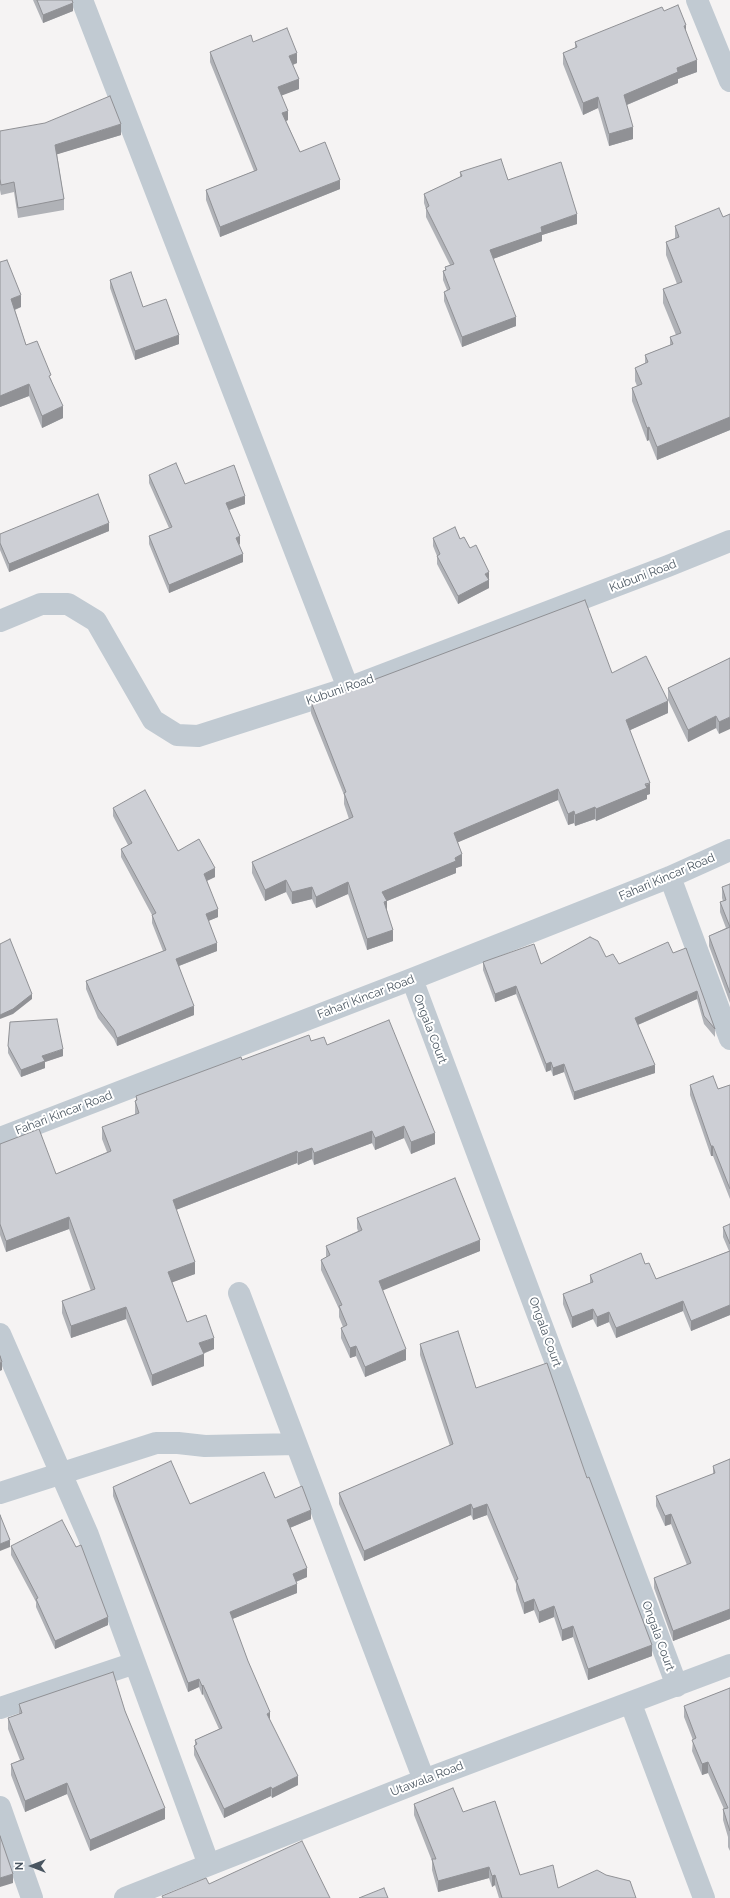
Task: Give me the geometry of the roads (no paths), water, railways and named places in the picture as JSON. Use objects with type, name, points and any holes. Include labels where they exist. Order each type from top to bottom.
[{"type":"street","points":[[82,0],[348,688]]},
{"type":"street","points":[[697,0],[730,81]]},
{"type":"street","name":"Kubuni Road","points":[[0,621],[41,604],[68,604],[96,620],[153,720],[177,735],[198,736],[348,688],[730,541]]},
{"type":"street","name":"Fahari Kincar Road","points":[[0,1138],[412,979],[670,877],[730,850]]},
{"type":"street","points":[[670,877],[730,1039]]},
{"type":"street","name":"Ongala Court","points":[[412,979],[677,1686]]},
{"type":"street","points":[[239,1293],[424,1780]]},
{"type":"street","points":[[0,1334],[88,1535],[209,1865]]},
{"type":"street","points":[[0,1493],[156,1443],[178,1443],[205,1446],[296,1444]]},
{"type":"street","points":[[0,1708],[135,1663]]},
{"type":"street","name":"Utawala Road","points":[[126,1898],[424,1780],[730,1666]]},
{"type":"street","points":[[631,1704],[704,1898]]},
{"type":"street","points":[[0,1807],[32,1898]]}]
